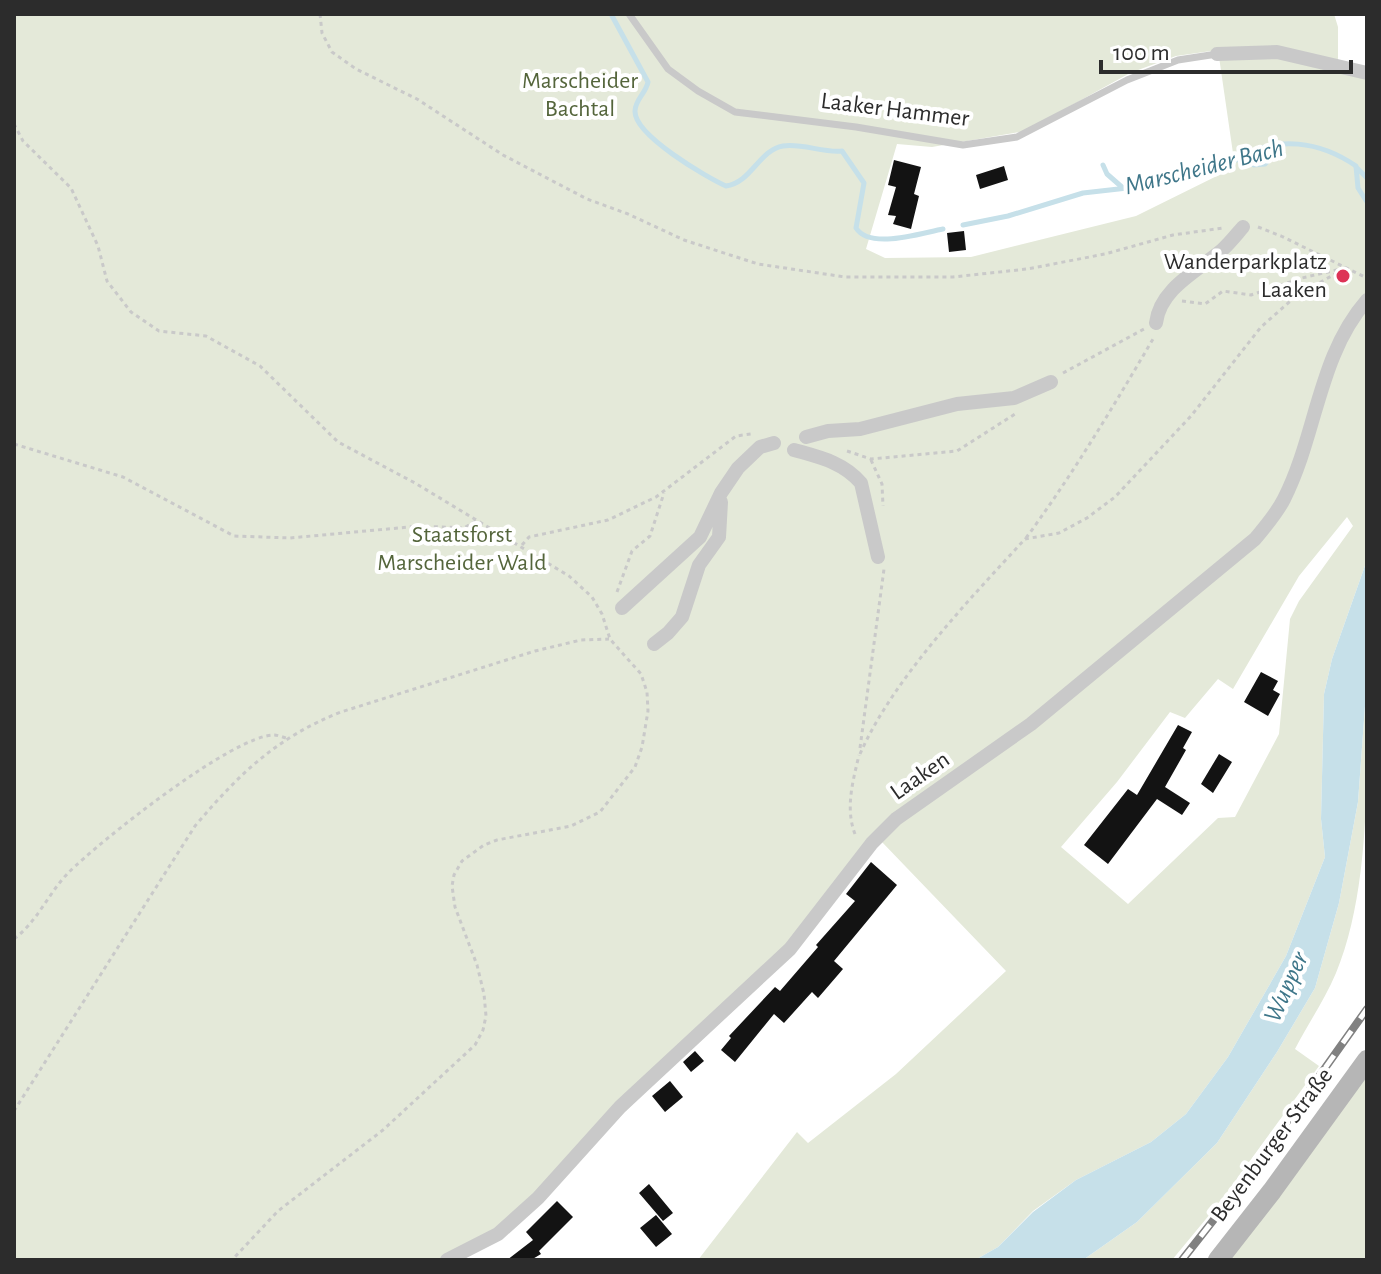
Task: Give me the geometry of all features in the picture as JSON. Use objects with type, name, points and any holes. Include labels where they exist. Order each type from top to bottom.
[{"type":"main road","name":"Beyenburger Straße","points":[[1218,1260],[1367,1060]]},
{"type":"street","name":"Laaker Hammer","points":[[1217,54],[1277,52],[1367,73]]},
{"type":"street","points":[[1156,323],[1158,310],[1178,284],[1224,248],[1243,227]]},
{"type":"street","name":"Laaken","points":[[447,1260],[498,1234],[530,1207],[620,1107],[790,949],[872,843],[896,819],[1031,724],[1255,539],[1284,500],[1300,461],[1335,348],[1367,300]]},
{"type":"street","points":[[806,437],[828,431],[860,429],[957,404],[1014,398],[1051,382]]},
{"type":"street","points":[[617,607],[680,558],[700,537],[721,493],[738,468],[760,447],[774,443]]},
{"type":"street","points":[[794,450],[829,459],[861,483],[881,562]]},
{"type":"street","points":[[654,644],[682,617],[699,565],[719,537],[721,493]]},
{"type":"lane","name":"Laaker Hammer","points":[[629,14],[668,69],[735,112],[856,127],[963,145],[1017,137],[1127,80],[1178,60],[1217,54]]},
{"type":"path","points":[[320,14],[322,33],[332,52],[356,69],[417,99],[503,155],[587,199],[684,240],[758,264],[845,277],[953,277],[1027,269],[1105,254],[1173,235],[1258,227],[1367,278]]},
{"type":"path","points":[[14,124],[23,141],[71,188],[98,246],[107,281],[131,312],[159,331],[206,336],[260,366],[338,442],[415,483],[569,576],[592,597],[602,614],[610,639],[641,674],[647,692],[648,711],[635,767],[600,812],[571,826],[484,845],[462,861],[454,875],[455,907],[477,965],[484,994],[486,1016],[475,1045],[383,1130],[278,1211],[232,1260]]},
{"type":"path","points":[[1025,539],[1059,533],[1087,518],[1115,497],[1191,416],[1261,327],[1296,296],[1345,268]]},
{"type":"path","points":[[860,754],[872,726],[891,696],[1025,539],[1059,493],[1155,337],[1156,323]]},
{"type":"path","points":[[14,444],[123,477],[234,536],[290,538],[420,526],[464,528],[476,521]]},
{"type":"path","points":[[871,459],[882,484],[884,516]]},
{"type":"path","points":[[521,547],[529,537],[608,520],[664,493],[650,536],[632,551],[617,592]]},
{"type":"path","points":[[855,834],[850,820],[852,788],[860,754],[881,562]]},
{"type":"path","points":[[602,614],[617,607]]},
{"type":"path","points":[[14,1111],[195,826],[219,798],[286,738],[341,712],[535,651],[581,640],[610,639]]},
{"type":"path","points":[[14,939],[34,919],[67,874],[105,840],[178,784],[255,740],[273,735],[286,738]]},
{"type":"green space","name":"Staatsforst Marscheider Wald","points":[[14,14],[1334,14],[1338,27],[1338,61],[1367,78],[1367,560],[1332,659],[1324,694],[1321,819],[1325,857],[1286,956],[1228,1057],[1186,1114],[1151,1142],[1076,1180],[1033,1211],[998,1247],[975,1260],[698,1260],[797,1132],[808,1143],[896,1074],[1006,971],[881,841],[791,948],[509,1226],[446,1260],[14,1260]],"holes":[[[1218,50],[1235,167],[1136,216],[971,257],[885,258],[866,249],[897,144],[932,147],[1025,131],[1130,73],[1176,56]],[[1347,517],[1353,526],[1299,601],[1290,619],[1279,734],[1235,817],[1218,818],[1128,904],[1061,847],[1117,782],[1170,712],[1185,718],[1218,679],[1233,689],[1299,576]]]},
{"type":"green space","points":[[1367,679],[1365,828],[1356,904],[1336,973],[1295,1049],[1319,1066],[1220,1202],[1172,1260],[1083,1260],[1137,1222],[1217,1143],[1315,988],[1339,903],[1358,802]]},
{"type":"green space","points":[[1367,1075],[1367,1260],[1228,1260]]},
{"type":"water","name":"Wupper","points":[[1367,560],[1367,679],[1358,802],[1339,903],[1315,988],[1217,1143],[1137,1222],[1083,1260],[975,1260],[998,1247],[1033,1212],[1076,1180],[1151,1142],[1186,1114],[1228,1057],[1286,956],[1325,857],[1321,819],[1324,694],[1332,659]]},
{"type":"building","points":[[894,160],[921,167],[914,194],[919,196],[911,229],[893,224],[896,216],[888,215],[896,187],[888,185]]},
{"type":"building","points":[[1004,166],[1008,180],[980,189],[976,175]]},
{"type":"building","points":[[964,231],[966,250],[949,252],[947,233]]},
{"type":"building","points":[[1261,672],[1278,681],[1273,690],[1280,694],[1268,716],[1244,702]]},
{"type":"building","points":[[1178,725],[1192,732],[1183,748],[1186,750],[1165,787],[1190,803],[1182,815],[1157,799],[1108,864],[1084,845],[1128,789],[1137,795]]},
{"type":"building","points":[[1219,754],[1232,762],[1213,793],[1201,784]]},
{"type":"building","points":[[871,862],[897,885],[834,961],[843,969],[818,998],[812,992],[784,1023],[774,1014],[735,1062],[721,1050],[731,1038],[729,1036],[775,987],[780,991],[818,947],[816,945],[855,901],[846,894]]},
{"type":"building","points":[[695,1051],[704,1061],[691,1072],[683,1062]]},
{"type":"building","points":[[670,1081],[683,1097],[665,1112],[652,1096]]},
{"type":"building","points":[[649,1184],[673,1213],[663,1221],[639,1193]]},
{"type":"building","points":[[557,1201],[573,1217],[539,1251],[541,1254],[531,1260],[507,1260],[533,1240],[526,1232]]},
{"type":"building","points":[[656,1215],[672,1234],[656,1247],[640,1228]]},
{"type":"waterway","name":"Marscheider Bach","points":[[611,14],[648,82],[635,107],[638,121],[658,143],[688,165],[726,186],[735,184],[767,154],[783,146],[842,151],[864,183],[856,228],[863,235],[884,239],[943,229]]},
{"type":"waterway","name":"Marscheider Bach","points":[[963,225],[1008,216],[1083,193],[1154,185],[1239,159],[1268,146],[1283,144],[1328,151],[1356,166],[1358,188],[1367,202]]},
{"type":"waterway","points":[[1240,159],[1254,165],[1265,164],[1281,146]]},
{"type":"waterway","points":[[1103,165],[1107,174],[1123,188]]},
{"type":"waterway","points":[[1356,167],[1367,178]]},
{"type":"railway","points":[[1182,1260],[1249,1175],[1367,1009]]},
{"type":"place","name":"Wanderparkplatz Laaken","points":[[1343,276]]},
{"type":"park label","name":"Marscheider Bachtal","points":[[580,95]]}]
